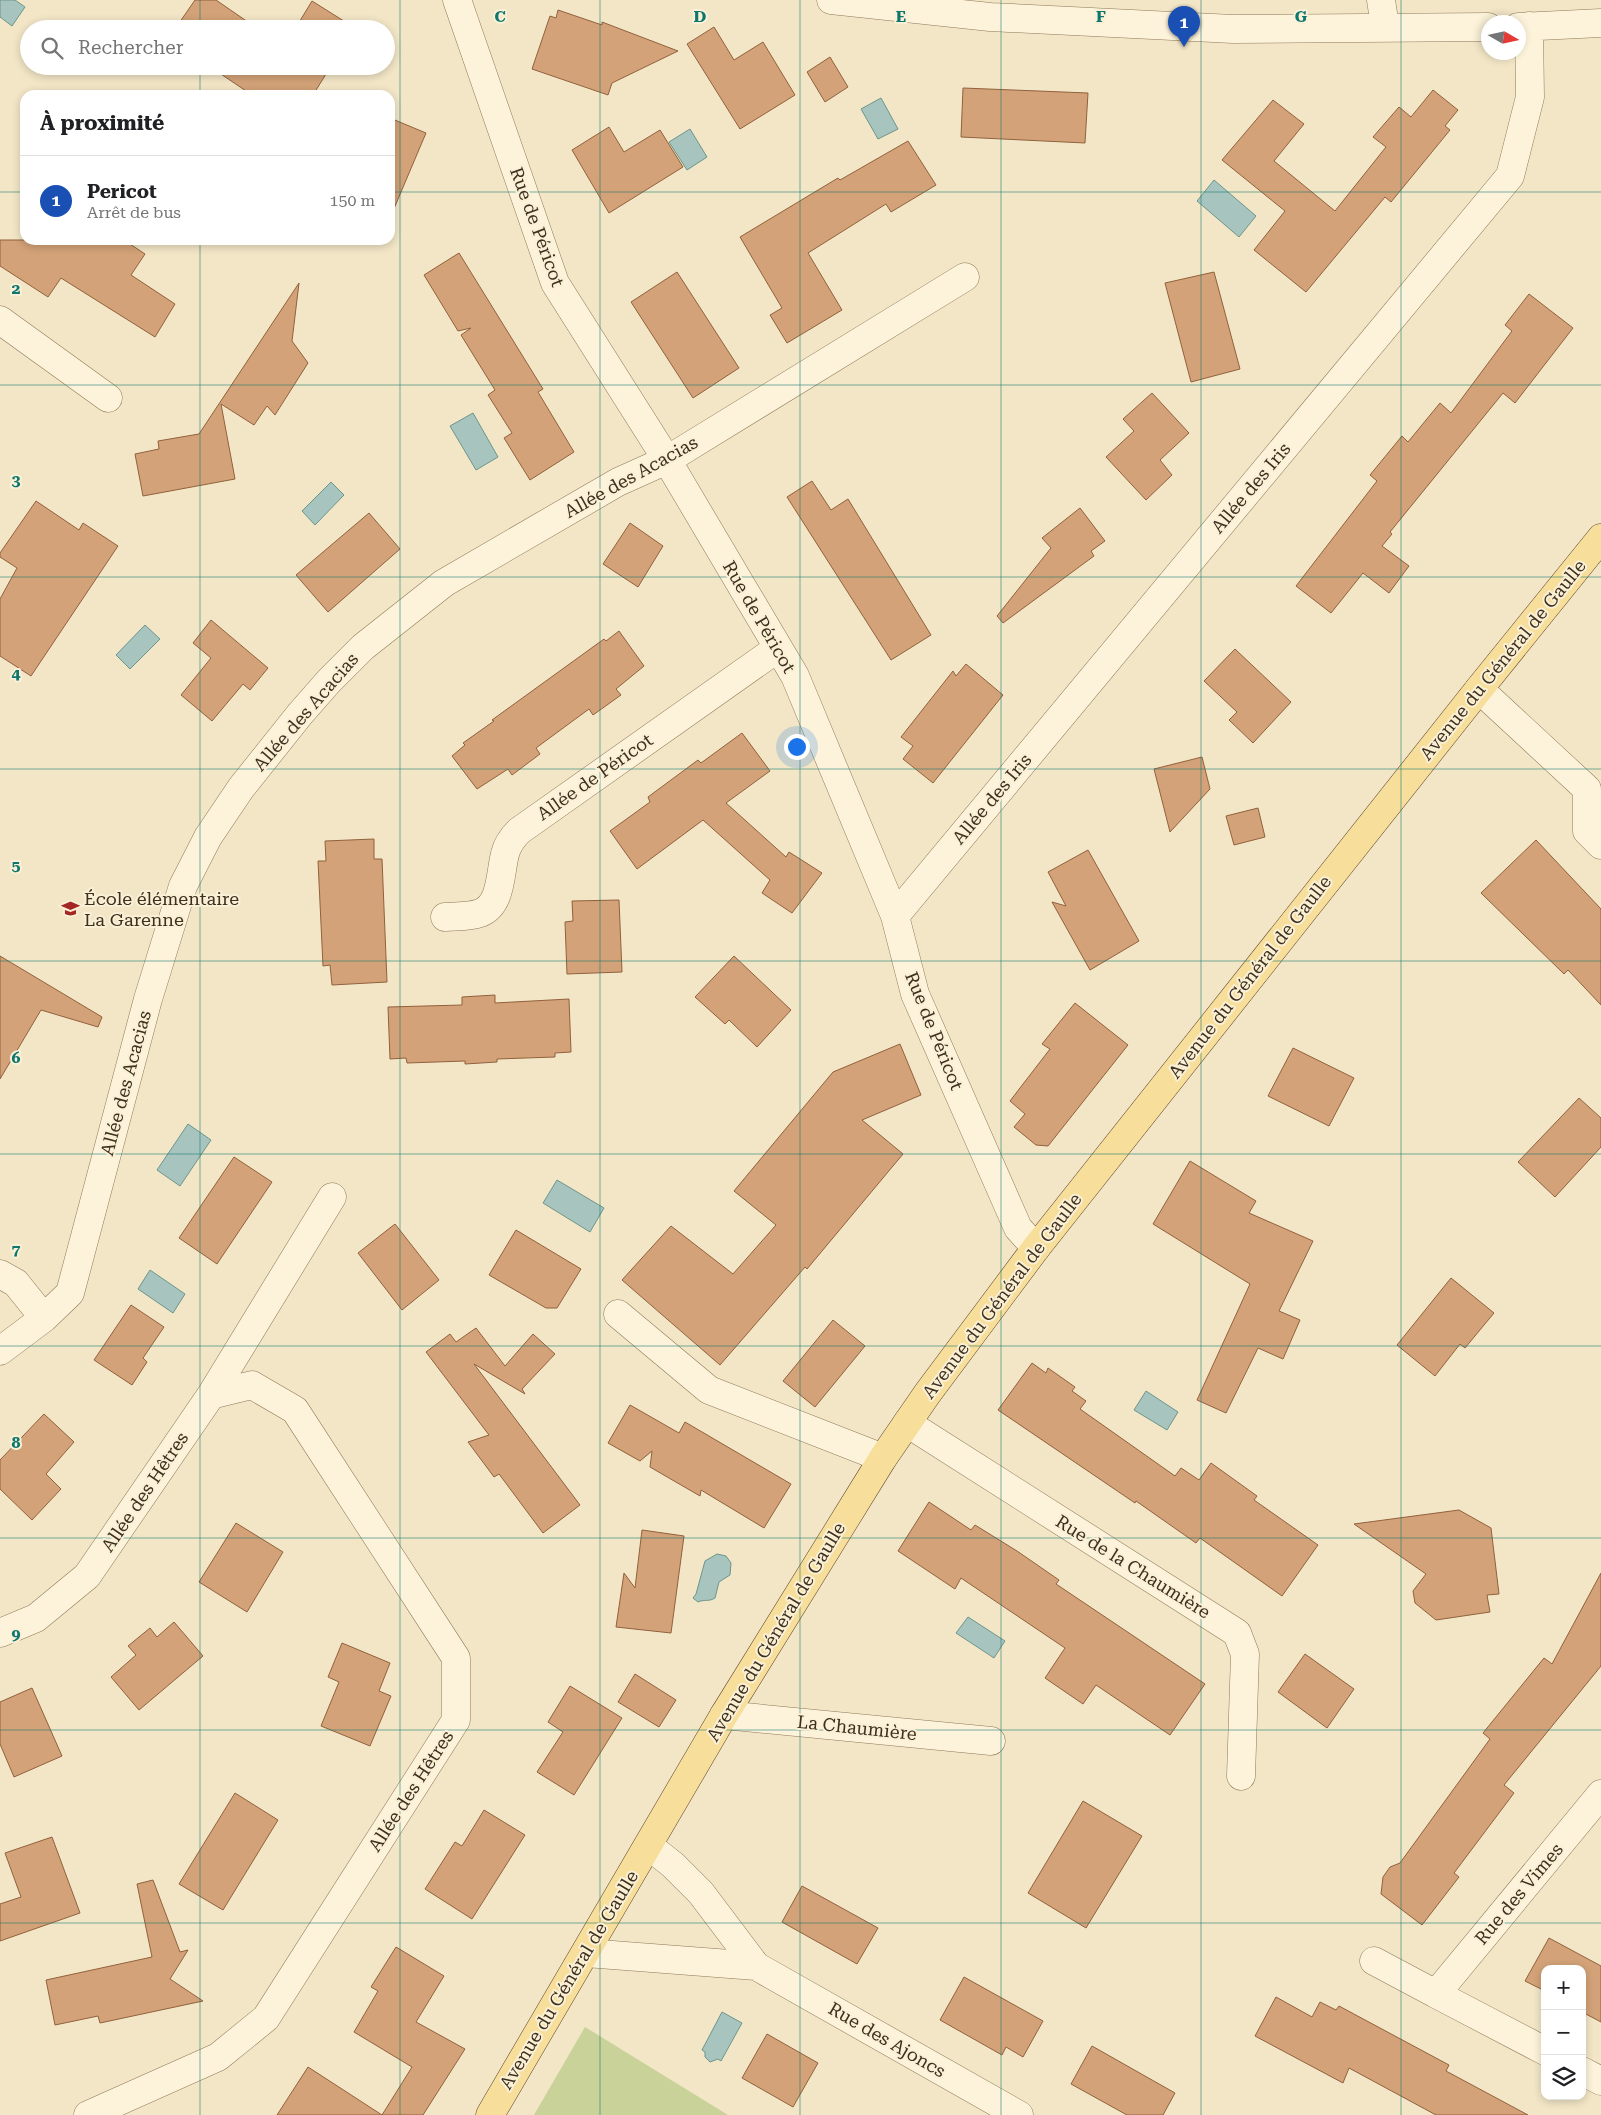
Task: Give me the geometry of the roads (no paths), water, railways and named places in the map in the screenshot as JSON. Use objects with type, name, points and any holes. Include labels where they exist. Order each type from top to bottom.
[{"type":"main road","name":"Avenue du Général de Gaulle","points":[[490,2115],[724,1715],[882,1458],[1036,1248],[1601,538]]},
{"type":"street","name":"Rue de Péricot","points":[[457,0],[555,283],[667,460],[795,676],[895,916],[915,994],[1018,1228],[1036,1248]]},
{"type":"street","points":[[1380,0],[1385,28]]},
{"type":"street","points":[[842,1],[990,17],[1233,29],[1481,27]]},
{"type":"street","points":[[1526,27],[1601,23]]},
{"type":"street","name":"Allée des Iris","points":[[895,916],[1510,176],[1530,97],[1526,50]]},
{"type":"street","name":"Allée des Acacias","points":[[0,1351],[44,1318],[70,1293],[148,999],[183,886],[208,837],[241,788],[329,681],[363,646],[444,583],[618,482],[667,460],[965,277]]},
{"type":"street","points":[[0,320],[108,398]]},
{"type":"street","name":"Allée de Péricot","points":[[445,917],[481,913],[490,905],[497,895],[505,853],[511,840],[519,831],[778,648]]},
{"type":"street","points":[[1479,689],[1587,789],[1587,831],[1601,845]]},
{"type":"street","name":"Allée des Hêtres","points":[[0,1633],[36,1618],[87,1576],[211,1395],[332,1197]]},
{"type":"street","points":[[0,1274],[16,1283],[44,1318]]},
{"type":"street","points":[[618,1314],[709,1390],[882,1458]]},
{"type":"street","name":"Allée des Hêtres","points":[[88,2115],[218,2057],[266,2018],[456,1720],[456,1658],[295,1410],[252,1384],[211,1395]]},
{"type":"street","name":"Rue de la Chaumière","points":[[907,1423],[1237,1633],[1245,1654],[1241,1776]]},
{"type":"street","name":"La Chaumière","points":[[724,1715],[991,1741]]},
{"type":"street","name":"Rue des Vimes","points":[[1436,1994],[1601,1794]]},
{"type":"street","name":"Rue des Ajoncs","points":[[649,1846],[673,1865],[701,1893],[756,1966],[1019,2115]]},
{"type":"street","name":"Rue des Ajoncs","points":[[586,1953],[756,1966]]},
{"type":"street","points":[[1374,1961],[1541,2049]]},
{"type":"street","points":[[1586,2073],[1601,2081]]},
{"type":"water","points":[[0,0],[15,0],[25,7],[12,26],[0,17]]},
{"type":"water","points":[[881,98],[898,129],[878,139],[861,109]]},
{"type":"water","points":[[690,129],[707,157],[687,170],[669,142]]},
{"type":"water","points":[[1214,180],[1256,216],[1239,237],[1197,201]]},
{"type":"water","points":[[473,413],[498,457],[476,470],[450,426]]},
{"type":"water","points":[[331,482],[344,495],[315,525],[302,511]]},
{"type":"water","points":[[145,625],[160,639],[130,669],[116,655]]},
{"type":"water","points":[[188,1124],[211,1140],[180,1186],[157,1170]]},
{"type":"water","points":[[557,1180],[604,1208],[590,1232],[543,1203]]},
{"type":"water","points":[[150,1270],[185,1294],[173,1313],[138,1289]]},
{"type":"water","points":[[1146,1391],[1178,1412],[1167,1430],[1134,1410]]},
{"type":"water","points":[[717,1554],[726,1556],[731,1563],[730,1575],[719,1582],[715,1598],[698,1602],[693,1598],[696,1594],[705,1561]]},
{"type":"water","points":[[968,1617],[1005,1641],[994,1658],[956,1633]]},
{"type":"water","points":[[722,2012],[742,2023],[721,2061],[718,2059],[710,2062],[702,2050]]},
{"type":"place","name":"Pericot","points":[[1184,47]]},
{"type":"place","name":"École élémentaire La Garenne","points":[[70,909]]}]
